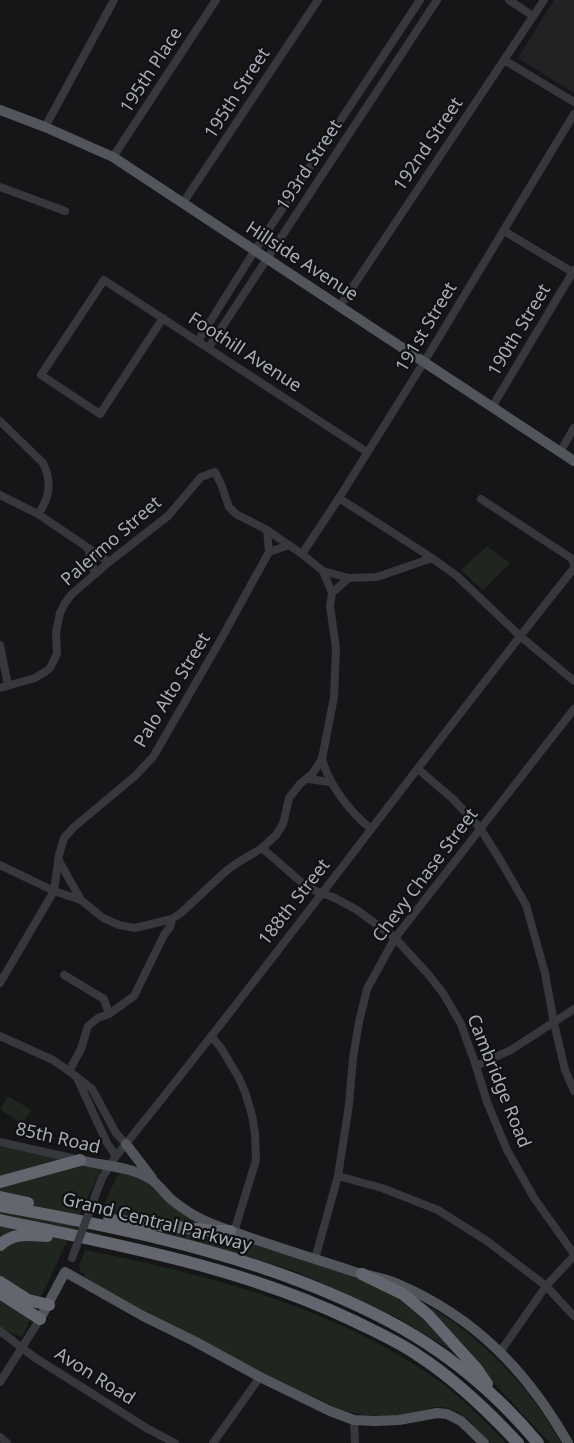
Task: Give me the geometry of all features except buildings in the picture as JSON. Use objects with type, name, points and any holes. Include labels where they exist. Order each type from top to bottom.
[{"type":"highway","points":[[0,1182],[80,1160]]},
{"type":"highway","points":[[0,1197],[117,1221],[232,1232]]},
{"type":"highway","name":"Grand Central Parkway","points":[[0,1206],[158,1237],[220,1253],[275,1271],[332,1294],[383,1317],[427,1343],[466,1372],[504,1406],[538,1443]]},
{"type":"highway","name":"Grand Central Parkway","points":[[0,1220],[211,1267],[323,1306],[418,1355],[457,1384],[518,1443]]},
{"type":"highway","points":[[0,1245],[14,1236],[25,1234],[93,1239]]},
{"type":"highway","points":[[362,1274],[403,1294],[428,1316],[476,1368],[504,1406]]},
{"type":"highway","points":[[0,1282],[28,1300],[49,1305]]},
{"type":"highway","points":[[0,1293],[40,1319]]},
{"type":"main road","name":"Hillside Avenue","points":[[0,110],[113,157],[574,461]]},
{"type":"main road","points":[[126,1144],[154,1181]]},
{"type":"main road","name":"85th Road","points":[[80,1160],[109,1167]]},
{"type":"main road","name":"Grand Central Parkway","points":[[109,1167],[135,1172],[154,1181],[171,1199],[191,1214],[232,1232],[395,1283],[426,1297],[478,1333],[500,1352],[531,1387],[568,1443]]},
{"type":"main road","points":[[40,1319],[65,1272],[143,1316],[330,1411],[354,1420],[375,1421],[399,1420],[437,1413],[447,1414],[461,1421],[484,1443]]},
{"type":"street","points":[[45,127],[114,0]]},
{"type":"street","name":"195th Place","points":[[113,157],[216,0]]},
{"type":"street","name":"195th Street","points":[[183,203],[318,0]]},
{"type":"street","name":"193rd Street","points":[[198,341],[255,250],[420,0]]},
{"type":"street","name":"193rd Street","points":[[209,348],[437,0]]},
{"type":"street","points":[[508,0],[533,16]]},
{"type":"street","name":"192nd Street","points":[[340,306],[544,0]]},
{"type":"street","points":[[409,17],[421,25]]},
{"type":"street","points":[[504,60],[574,102]]},
{"type":"street","points":[[373,71],[386,78]]},
{"type":"street","name":"191st Street","points":[[302,554],[424,362],[574,114]]},
{"type":"street","points":[[335,129],[347,137]]},
{"type":"street","points":[[0,187],[65,211]]},
{"type":"street","points":[[297,187],[309,194]]},
{"type":"street","points":[[504,231],[574,272]]},
{"type":"street","name":"190th Street","points":[[492,406],[574,272]]},
{"type":"street","name":"Foothill Avenue","points":[[163,318],[100,414],[41,375],[104,280],[163,318],[209,348],[367,452]]},
{"type":"street","points":[[225,298],[235,306]]},
{"type":"street","points":[[0,420],[46,468],[48,494],[38,514]]},
{"type":"street","points":[[560,452],[574,428]]},
{"type":"street","name":"Palermo Street","points":[[4,687],[35,678],[50,668],[57,654],[56,632],[60,613],[72,594],[168,516],[201,477],[215,472],[229,507],[236,514],[267,530]]},
{"type":"street","points":[[0,495],[38,514],[109,562]]},
{"type":"street","points":[[339,498],[457,576],[520,636],[574,681]]},
{"type":"street","points":[[481,500],[571,558],[574,566]]},
{"type":"street","points":[[267,530],[323,571],[349,578],[377,577],[432,558]]},
{"type":"street","points":[[267,530],[269,552],[289,545]]},
{"type":"street","points":[[88,548],[95,574]]},
{"type":"street","name":"Palo Alto Street","points":[[0,983],[54,891],[64,837],[135,776],[153,757],[269,552]]},
{"type":"street","name":"188th Street","points":[[65,1272],[94,1199],[116,1156],[574,566]]},
{"type":"street","points":[[0,865],[54,891],[81,900],[103,918],[119,925],[135,928],[172,919],[226,871],[262,848],[276,836],[283,824],[286,806],[293,792],[308,779],[322,759],[334,697],[336,648],[330,606],[332,593],[323,571]]},
{"type":"street","points":[[332,593],[349,578]]},
{"type":"street","points":[[0,645],[4,687]]},
{"type":"street","name":"Chevy Chase Street","points":[[315,1259],[338,1176],[349,1105],[353,1059],[367,989],[395,938],[574,709]]},
{"type":"street","points":[[322,759],[330,782],[360,820],[371,829]]},
{"type":"street","points":[[418,769],[453,799],[480,828],[526,905],[545,973],[565,1070],[574,1091]]},
{"type":"street","points":[[308,779],[330,782]]},
{"type":"street","name":"Cambridge Road","points":[[262,848],[308,888],[357,910],[395,938],[443,993],[461,1024],[486,1102],[507,1150],[534,1198],[574,1255]]},
{"type":"street","points":[[59,861],[81,900]]},
{"type":"street","points":[[116,1156],[73,1074],[88,1026],[134,996],[172,919]]},
{"type":"street","points":[[147,926],[164,935]]},
{"type":"street","points":[[64,975],[104,999],[109,1014]]},
{"type":"street","points":[[476,1066],[511,1050],[574,1009]]},
{"type":"street","points":[[0,1036],[45,1056],[92,1089],[116,1133],[126,1144]]},
{"type":"street","points":[[211,1036],[239,1078],[252,1115],[255,1134],[256,1160],[232,1232]]},
{"type":"street","name":"85th Road","points":[[0,1142],[80,1160]]},
{"type":"street","points":[[338,1176],[382,1188],[438,1210],[487,1241],[546,1286],[574,1317]]},
{"type":"street","points":[[500,1352],[546,1286],[574,1255]]},
{"type":"street","points":[[0,1382],[40,1319]]},
{"type":"street","name":"Avon Road","points":[[0,1331],[34,1357],[175,1443]]},
{"type":"street","points":[[213,1443],[260,1377]]},
{"type":"street","points":[[354,1420],[355,1443]]},
{"type":"street","points":[[0,1437],[8,1443]]},
{"type":"shaded area","points":[[554,0],[574,0],[574,93],[518,58]]},
{"type":"shaded area","points":[[487,546],[510,563],[483,590],[461,570]]},
{"type":"shaded area","points":[[8,1096],[31,1110],[22,1124],[0,1109]]},
{"type":"shaded area","points":[[0,1146],[105,1161],[74,1227],[116,1239],[72,1231],[22,1337],[0,1328]]},
{"type":"shaded area","points":[[121,1173],[140,1175],[197,1220],[197,1225],[99,1215],[116,1178]]},
{"type":"shaded area","points":[[113,1223],[218,1234],[246,1240],[366,1278],[405,1299],[454,1352],[393,1315],[295,1271],[175,1236]]},
{"type":"shaded area","points":[[85,1250],[160,1266],[234,1286],[307,1311],[342,1326],[394,1352],[435,1378],[468,1405],[506,1443],[490,1443],[467,1418],[444,1407],[391,1416],[363,1415],[342,1410],[235,1361],[85,1278],[79,1266]]},
{"type":"shaded area","points":[[420,1301],[455,1323],[501,1363],[540,1409],[561,1443],[550,1443]]}]
